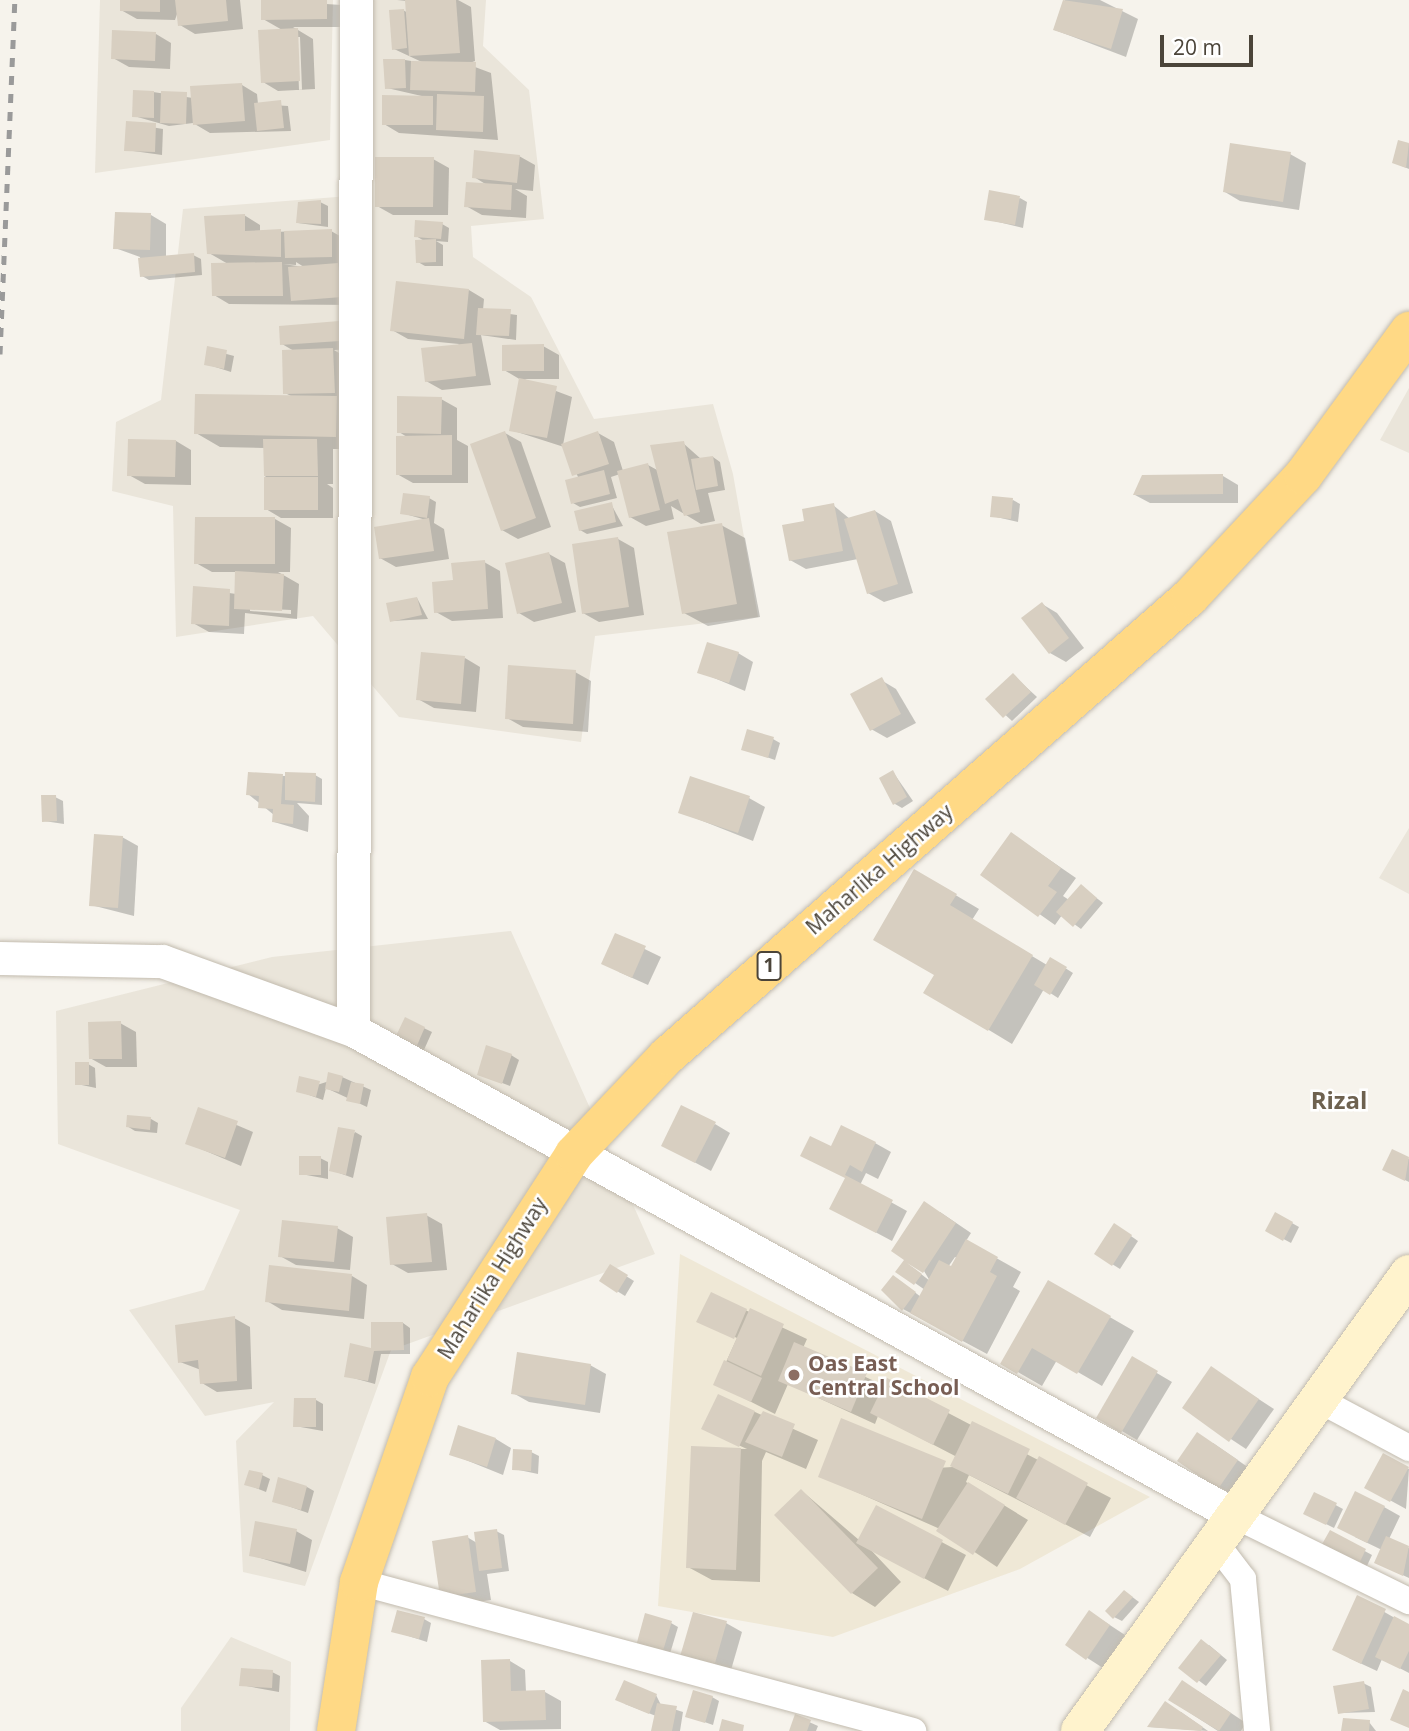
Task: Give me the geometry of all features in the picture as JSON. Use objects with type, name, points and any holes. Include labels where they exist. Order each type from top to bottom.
[{"type":"highway","name":"Maharlika Highway","points":[[336,1731],[359,1582],[430,1377],[574,1154],[667,1056],[1190,597],[1303,476],[1409,331]]},
{"type":"main road","points":[[1080,1731],[1228,1531],[1409,1274]]},
{"type":"street","points":[[353,1030],[356,0]]},
{"type":"street","points":[[0,958],[162,961],[353,1030],[574,1154],[1228,1531],[1409,1601]]},
{"type":"street","points":[[1321,1401],[1409,1448]]},
{"type":"street","points":[[1228,1531],[1244,1579],[1257,1731]]},
{"type":"street","points":[[359,1582],[913,1731]]},
{"type":"shaded area","points":[[100,0],[333,0],[330,140],[95,173]]},
{"type":"shaded area","points":[[364,0],[486,0],[483,46],[529,90],[544,219],[471,226],[473,257],[531,297],[594,419],[713,404],[733,474],[758,617],[595,636],[581,742],[399,717],[313,616],[176,637],[173,506],[112,491],[116,422],[161,400],[183,209],[362,195]]},
{"type":"shaded area","points":[[1409,388],[1409,453],[1380,440]]},
{"type":"shaded area","points":[[1409,828],[1409,894],[1379,878]]},
{"type":"shaded area","points":[[511,931],[655,1254],[391,1350],[305,1586],[243,1572],[236,1441],[274,1402],[205,1416],[129,1310],[204,1290],[240,1210],[58,1144],[56,1011],[272,957]]},
{"type":"shaded area","name":"Oas East Central School","points":[[680,1254],[1150,1497],[1020,1569],[833,1637],[658,1606]]},
{"type":"shaded area","points":[[231,1637],[291,1662],[290,1731],[181,1731],[181,1708]]},
{"type":"building","points":[[120,0],[160,0],[160,12],[120,11]]},
{"type":"building","points":[[175,0],[226,0],[228,21],[178,26]]},
{"type":"building","points":[[261,0],[327,0],[327,19],[261,20]]},
{"type":"building","points":[[405,0],[456,0],[460,53],[409,56]]},
{"type":"building","points":[[1063,0],[1123,9],[1111,49],[1053,30]]},
{"type":"building","points":[[404,9],[407,48],[392,50],[389,10]]},
{"type":"building","points":[[298,28],[300,81],[261,83],[258,30]]},
{"type":"building","points":[[112,30],[156,32],[155,61],[111,59]]},
{"type":"building","points":[[383,59],[405,59],[406,88],[385,89]]},
{"type":"building","points":[[411,61],[476,62],[475,92],[410,90]]},
{"type":"building","points":[[242,83],[245,121],[193,125],[190,86]]},
{"type":"building","points":[[133,90],[154,91],[154,118],[132,117]]},
{"type":"building","points":[[161,91],[187,92],[186,124],[160,123]]},
{"type":"building","points":[[437,94],[484,96],[483,132],[436,130]]},
{"type":"building","points":[[382,95],[433,96],[433,125],[382,125]]},
{"type":"building","points":[[281,100],[284,128],[257,131],[254,103]]},
{"type":"building","points":[[126,121],[156,123],[155,152],[124,151]]},
{"type":"building","points":[[1398,140],[1409,143],[1406,168],[1392,163]]},
{"type":"building","points":[[1230,143],[1291,152],[1283,202],[1223,192]]},
{"type":"building","points":[[474,150],[520,155],[517,183],[472,178]]},
{"type":"building","points":[[375,157],[434,157],[433,207],[375,207]]},
{"type":"building","points":[[466,182],[512,185],[511,210],[464,207]]},
{"type":"building","points":[[989,190],[1020,196],[1015,225],[984,220]]},
{"type":"building","points":[[321,200],[321,224],[296,223],[298,202]]},
{"type":"building","points":[[115,212],[151,213],[150,250],[113,249]]},
{"type":"building","points":[[245,214],[245,231],[281,229],[281,257],[207,254],[204,216]]},
{"type":"building","points":[[415,220],[443,222],[441,239],[414,237]]},
{"type":"building","points":[[332,229],[332,257],[285,258],[284,231]]},
{"type":"building","points":[[436,239],[436,262],[416,263],[415,240]]},
{"type":"building","points":[[194,253],[195,272],[140,277],[138,258]]},
{"type":"building","points":[[282,262],[283,296],[212,296],[211,263]]},
{"type":"building","points":[[338,263],[342,297],[291,301],[288,267]]},
{"type":"building","points":[[396,281],[469,289],[464,339],[390,331]]},
{"type":"building","points":[[478,308],[511,309],[509,336],[476,335]]},
{"type":"building","points":[[339,321],[340,341],[280,345],[279,326]]},
{"type":"building","points":[[472,343],[476,376],[425,382],[421,348]]},
{"type":"building","points":[[544,344],[544,371],[502,371],[502,345]]},
{"type":"building","points":[[207,346],[227,350],[224,369],[204,365]]},
{"type":"building","points":[[333,348],[335,393],[283,394],[282,350]]},
{"type":"building","points":[[519,378],[557,386],[547,438],[509,431]]},
{"type":"building","points":[[195,394],[337,396],[336,437],[194,434]]},
{"type":"building","points":[[397,396],[442,397],[441,434],[397,433]]},
{"type":"building","points":[[505,431],[536,518],[501,531],[470,444]]},
{"type":"building","points":[[598,431],[609,464],[572,476],[561,444]]},
{"type":"building","points":[[452,435],[452,475],[396,475],[396,436]]},
{"type":"building","points":[[128,439],[176,440],[175,477],[127,476]]},
{"type":"building","points":[[263,439],[317,439],[318,476],[264,476]]},
{"type":"building","points":[[684,441],[700,512],[684,516],[678,499],[665,504],[650,445]]},
{"type":"building","points":[[713,456],[718,486],[696,490],[691,459]]},
{"type":"building","points":[[648,463],[660,510],[629,518],[617,471]]},
{"type":"building","points":[[604,470],[610,494],[571,504],[565,480]]},
{"type":"building","points":[[1223,474],[1223,494],[1133,495],[1142,475]]},
{"type":"building","points":[[264,477],[318,477],[318,510],[264,510]]},
{"type":"building","points":[[403,493],[430,496],[427,518],[400,514]]},
{"type":"building","points":[[992,496],[1013,498],[1011,519],[990,517]]},
{"type":"building","points":[[612,502],[616,522],[579,531],[574,511]]},
{"type":"building","points":[[834,503],[843,551],[789,561],[782,525],[804,521],[802,509]]},
{"type":"building","points":[[875,510],[898,584],[867,594],[844,519]]},
{"type":"building","points":[[195,517],[275,517],[275,564],[194,564]]},
{"type":"building","points":[[429,518],[434,551],[379,559],[374,527]]},
{"type":"building","points":[[722,523],[737,604],[682,614],[667,532]]},
{"type":"building","points":[[618,537],[629,607],[582,614],[572,544]]},
{"type":"building","points":[[549,552],[562,603],[517,614],[505,563]]},
{"type":"building","points":[[485,560],[488,609],[434,613],[432,582],[453,580],[451,563]]},
{"type":"building","points":[[235,571],[284,574],[282,611],[234,609]]},
{"type":"building","points":[[193,586],[230,589],[229,626],[191,624]]},
{"type":"building","points":[[417,597],[422,615],[390,622],[386,603]]},
{"type":"building","points":[[1042,602],[1069,638],[1049,654],[1021,618]]},
{"type":"building","points":[[707,642],[739,652],[729,683],[697,673]]},
{"type":"building","points":[[421,652],[465,656],[461,704],[416,700]]},
{"type":"building","points":[[508,665],[576,670],[573,724],[505,719]]},
{"type":"building","points":[[1013,673],[1031,692],[1003,718],[985,699]]},
{"type":"building","points":[[882,677],[901,714],[870,731],[850,694]]},
{"type":"building","points":[[747,729],[774,737],[768,758],[741,750]]},
{"type":"building","points":[[893,770],[907,797],[893,805],[879,778]]},
{"type":"building","points":[[248,772],[283,774],[281,804],[294,805],[293,824],[272,822],[273,809],[258,808],[259,796],[246,795]]},
{"type":"building","points":[[285,772],[316,773],[315,802],[285,800]]},
{"type":"building","points":[[690,776],[750,796],[738,833],[678,813]]},
{"type":"building","points":[[41,795],[56,795],[57,821],[42,822]]},
{"type":"building","points":[[1011,832],[1061,868],[1048,886],[1057,892],[1038,917],[980,875]]},
{"type":"building","points":[[94,834],[123,836],[118,908],[89,906]]},
{"type":"building","points":[[914,869],[957,894],[950,905],[1033,955],[988,1031],[923,993],[934,975],[873,940]]},
{"type":"building","points":[[1081,884],[1097,898],[1073,927],[1056,912]]},
{"type":"building","points":[[615,933],[646,946],[632,978],[601,964]]},
{"type":"building","points":[[1050,957],[1067,967],[1050,995],[1034,985]]},
{"type":"building","points":[[405,1017],[425,1027],[415,1050],[394,1040]]},
{"type":"building","points":[[121,1021],[122,1059],[89,1059],[88,1022]]},
{"type":"building","points":[[486,1045],[512,1054],[502,1084],[477,1075]]},
{"type":"building","points":[[75,1062],[89,1062],[89,1085],[75,1085]]},
{"type":"building","points":[[328,1072],[343,1076],[339,1092],[325,1089]]},
{"type":"building","points":[[299,1076],[320,1081],[316,1097],[296,1092]]},
{"type":"building","points":[[351,1082],[364,1084],[360,1104],[346,1101]]},
{"type":"building","points":[[681,1105],[716,1122],[695,1163],[661,1146]]},
{"type":"building","points":[[198,1107],[238,1121],[225,1158],[185,1144]]},
{"type":"building","points":[[127,1115],[151,1117],[150,1130],[126,1127]]},
{"type":"building","points":[[841,1125],[876,1142],[862,1172],[850,1165],[845,1175],[893,1200],[876,1233],[829,1209],[845,1178],[800,1156],[810,1136],[831,1146]]},
{"type":"building","points":[[338,1127],[355,1130],[346,1175],[329,1171]]},
{"type":"building","points":[[1392,1149],[1409,1157],[1405,1181],[1382,1170]]},
{"type":"building","points":[[299,1156],[321,1156],[321,1175],[299,1175]]},
{"type":"building","points":[[924,1201],[956,1223],[923,1273],[907,1263],[922,1274],[914,1285],[895,1272],[904,1260],[891,1251]]},
{"type":"building","points":[[1275,1212],[1293,1222],[1283,1241],[1265,1231]]},
{"type":"building","points":[[427,1213],[432,1262],[390,1265],[386,1217]]},
{"type":"building","points":[[282,1220],[338,1226],[334,1262],[278,1257]]},
{"type":"building","points":[[1114,1223],[1132,1235],[1112,1266],[1094,1254]]},
{"type":"building","points":[[966,1239],[998,1257],[990,1272],[997,1276],[962,1342],[910,1313],[939,1260],[951,1266]]},
{"type":"building","points":[[610,1264],[628,1275],[617,1293],[599,1281]]},
{"type":"building","points":[[269,1265],[352,1274],[349,1311],[265,1302]]},
{"type":"building","points":[[893,1275],[916,1292],[902,1311],[881,1290]]},
{"type":"building","points":[[1048,1280],[1111,1316],[1077,1374],[1032,1348],[1017,1374],[1000,1364]]},
{"type":"building","points":[[711,1292],[747,1309],[734,1339],[696,1322]]},
{"type":"building","points":[[750,1308],[784,1324],[761,1376],[727,1360]]},
{"type":"building","points":[[235,1316],[237,1381],[200,1384],[198,1360],[178,1363],[175,1325]]},
{"type":"building","points":[[371,1322],[403,1322],[404,1350],[374,1351],[368,1381],[344,1377],[350,1343],[371,1348]]},
{"type":"building","points":[[794,1342],[867,1373],[851,1412],[778,1381]]},
{"type":"building","points":[[517,1352],[591,1364],[585,1405],[511,1394]]},
{"type":"building","points":[[1132,1356],[1158,1371],[1121,1433],[1096,1418]]},
{"type":"building","points":[[724,1360],[762,1378],[751,1402],[713,1385]]},
{"type":"building","points":[[1211,1366],[1259,1399],[1229,1442],[1182,1408]]},
{"type":"building","points":[[887,1378],[950,1410],[933,1445],[870,1413]]},
{"type":"building","points":[[718,1394],[755,1411],[739,1447],[701,1429]]},
{"type":"building","points":[[294,1398],[316,1398],[316,1427],[293,1427]]},
{"type":"building","points":[[763,1411],[795,1424],[782,1457],[745,1442]]},
{"type":"building","points":[[841,1418],[946,1461],[922,1519],[818,1477]]},
{"type":"building","points":[[972,1421],[1030,1449],[1008,1494],[950,1466]]},
{"type":"building","points":[[458,1425],[496,1438],[487,1467],[449,1455]]},
{"type":"building","points":[[1197,1432],[1238,1460],[1218,1489],[1177,1461]]},
{"type":"building","points":[[691,1446],[741,1448],[736,1570],[686,1568]]},
{"type":"building","points":[[513,1449],[532,1450],[531,1471],[512,1470]]},
{"type":"building","points":[[1383,1453],[1409,1467],[1390,1502],[1364,1488]]},
{"type":"building","points":[[1039,1456],[1088,1483],[1065,1525],[1016,1498]]},
{"type":"building","points":[[249,1470],[263,1473],[259,1489],[244,1485]]},
{"type":"building","points":[[278,1477],[307,1486],[301,1510],[272,1502]]},
{"type":"building","points":[[968,1482],[1005,1505],[973,1555],[936,1531]]},
{"type":"building","points":[[801,1489],[878,1568],[851,1594],[774,1515]]},
{"type":"building","points":[[1355,1491],[1385,1506],[1367,1543],[1337,1528]]},
{"type":"building","points":[[1314,1492],[1337,1503],[1326,1525],[1303,1514]]},
{"type":"building","points":[[876,1505],[943,1540],[924,1579],[856,1543]]},
{"type":"building","points":[[255,1521],[297,1529],[290,1564],[249,1556]]},
{"type":"building","points":[[497,1529],[502,1568],[479,1571],[474,1532]]},
{"type":"building","points":[[1330,1530],[1366,1549],[1358,1566],[1321,1546]]},
{"type":"building","points":[[468,1535],[476,1592],[440,1597],[432,1541]]},
{"type":"building","points":[[1386,1536],[1409,1546],[1403,1576],[1374,1563]]},
{"type":"building","points":[[1124,1590],[1133,1597],[1113,1619],[1105,1611]]},
{"type":"building","points":[[1357,1595],[1386,1609],[1361,1664],[1332,1650]]},
{"type":"building","points":[[397,1610],[425,1617],[419,1639],[391,1632]]},
{"type":"building","points":[[1089,1610],[1110,1625],[1086,1660],[1065,1645]]},
{"type":"building","points":[[693,1612],[727,1621],[713,1670],[679,1660]]},
{"type":"building","points":[[645,1613],[672,1621],[662,1654],[636,1646]]},
{"type":"building","points":[[1394,1616],[1409,1624],[1409,1651],[1400,1669],[1375,1657]]},
{"type":"building","points":[[1201,1639],[1221,1655],[1197,1683],[1178,1668]]},
{"type":"building","points":[[510,1659],[511,1691],[545,1690],[546,1720],[483,1722],[481,1660]]},
{"type":"building","points":[[241,1668],[273,1670],[272,1688],[239,1686]]},
{"type":"building","points":[[624,1680],[657,1694],[649,1714],[615,1700]]},
{"type":"building","points":[[1182,1680],[1231,1713],[1219,1731],[1168,1700]]},
{"type":"building","points":[[1364,1681],[1369,1709],[1338,1714],[1333,1686]]},
{"type":"building","points":[[1403,1689],[1409,1692],[1409,1728],[1390,1720]]},
{"type":"building","points":[[693,1690],[713,1696],[705,1723],[685,1717]]},
{"type":"building","points":[[1165,1701],[1203,1727],[1201,1731],[1147,1727]]},
{"type":"building","points":[[657,1703],[677,1706],[672,1731],[651,1731]]},
{"type":"building","points":[[795,1714],[811,1720],[807,1731],[789,1731]]},
{"type":"building","points":[[1343,1718],[1370,1720],[1369,1731],[1341,1731]]},
{"type":"building","points":[[722,1719],[744,1725],[743,1731],[719,1731]]},
{"type":"railway","points":[[0,354],[15,0]]},
{"type":"place","name":"Oas East Central School","points":[[794,1375]]},
{"type":"district","name":"Rizal","points":[[1339,1100]]}]
